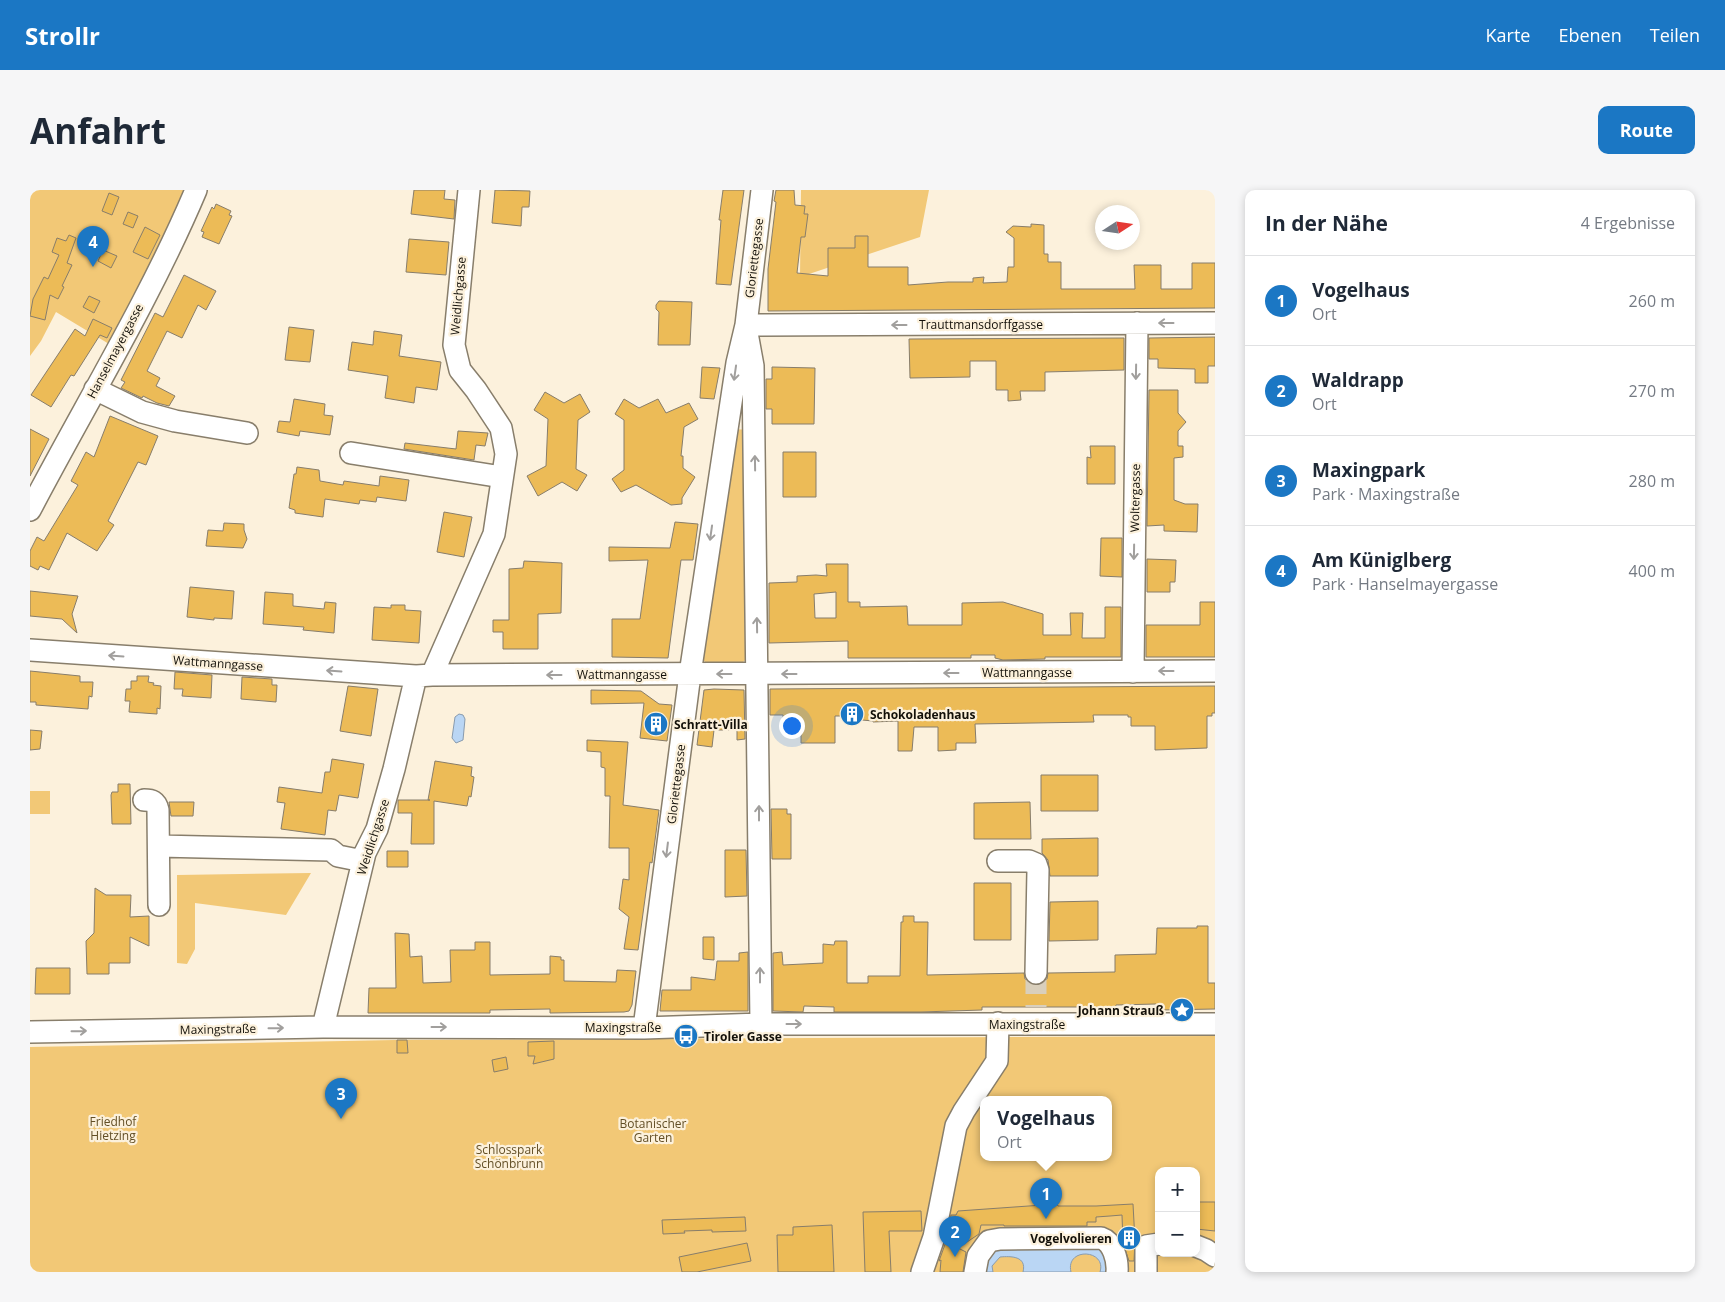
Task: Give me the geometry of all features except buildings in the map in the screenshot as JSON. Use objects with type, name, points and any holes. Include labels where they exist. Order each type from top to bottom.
[{"type":"street","name":"Hanselmayergasse","points":[[30,510],[182,223],[196,190]]},
{"type":"street","name":"Weidlichgasse","points":[[323,1027],[365,853],[377,829],[424,676],[494,534],[506,454],[501,428],[476,390],[460,370],[454,345],[469,190]]},
{"type":"street","name":"Gloriettegasse","points":[[644,1028],[690,674],[737,363],[746,325],[762,190]]},
{"type":"street","name":"Woltergasse","points":[[1132,672],[1137,323]]},
{"type":"street","name":"Trauttmansdorffgasse","points":[[746,325],[1215,323]]},
{"type":"street","name":"Gloriettegasse","points":[[746,325],[753,366],[758,674]]},
{"type":"street","points":[[95,390],[142,412],[175,421],[247,433]]},
{"type":"street","points":[[728,422],[754,423]]},
{"type":"street","points":[[351,452],[502,477]]},
{"type":"street","name":"Wattmanngasse","points":[[30,650],[424,676],[1215,671]]},
{"type":"street","points":[[758,674],[761,1024]]},
{"type":"street","points":[[144,800],[152,800],[157,806],[159,905]]},
{"type":"street","points":[[159,852],[331,850],[338,856],[363,861]]},
{"type":"street","points":[[998,861],[1030,861],[1036,864],[1038,870],[1036,973]]},
{"type":"street","name":"Maxingstraße","points":[[30,1032],[323,1027],[644,1028],[761,1024],[998,1024],[1036,1015],[1215,1024]]},
{"type":"street","points":[[922,1272],[934,1238],[956,1126],[997,1061],[998,1024]]},
{"type":"street","points":[[975,1272],[978,1256],[989,1241],[995,1240],[1103,1238],[1112,1247],[1118,1270],[1146,1269],[1146,1246],[1155,1245]]},
{"type":"street","points":[[1200,1248],[1215,1256]]},
{"type":"green space","points":[[30,190],[193,190],[114,347],[56,312],[41,341],[30,356]]},
{"type":"green space","points":[[801,190],[929,190],[920,237],[800,277]]},
{"type":"green space","points":[[734,429],[749,430],[750,656],[743,662],[705,662],[701,657]]},
{"type":"green space","points":[[30,791],[50,791],[50,814],[30,814]]},
{"type":"green space","points":[[311,873],[286,915],[195,903],[195,949],[187,964],[177,963],[177,875]]},
{"type":"green space","points":[[1215,1036],[1215,1272],[30,1272],[30,1047],[395,1040]]},
{"type":"water","points":[[459,714],[463,715],[465,719],[463,740],[456,743],[452,738],[455,717]]},
{"type":"water","points":[[1103,1247],[1112,1272],[1100,1272],[1101,1264],[1098,1259],[1086,1254],[1074,1258],[1071,1264],[1071,1272],[1023,1272],[1023,1263],[1017,1258],[1000,1257],[992,1266],[993,1272],[982,1272],[991,1250]]},
{"type":"tunnel","points":[[1036,973],[1036,1007]]},
{"type":"place","name":"Am Küniglberg","points":[[93,267]]},
{"type":"place","name":"Schokoladenhaus","points":[[852,714]]},
{"type":"place","name":"Schratt-Villa","points":[[656,724]]},
{"type":"place","name":"Johann Strauß","points":[[1182,1010]]},
{"type":"place","name":"Tiroler Gasse","points":[[686,1036]]},
{"type":"place","name":"Maxingpark","points":[[341,1119]]},
{"type":"place","name":"Vogelhaus","points":[[1046,1219]]},
{"type":"place","name":"Vogelvolieren","points":[[1129,1238]]},
{"type":"place","name":"Waldrapp","points":[[955,1257]]},
{"type":"park label","name":"Friedhof Hietzing","points":[[113,1128]]},
{"type":"park label","name":"Botanischer Garten","points":[[653,1130]]},
{"type":"park label","name":"Schlosspark Schönbrunn","points":[[509,1156]]}]
